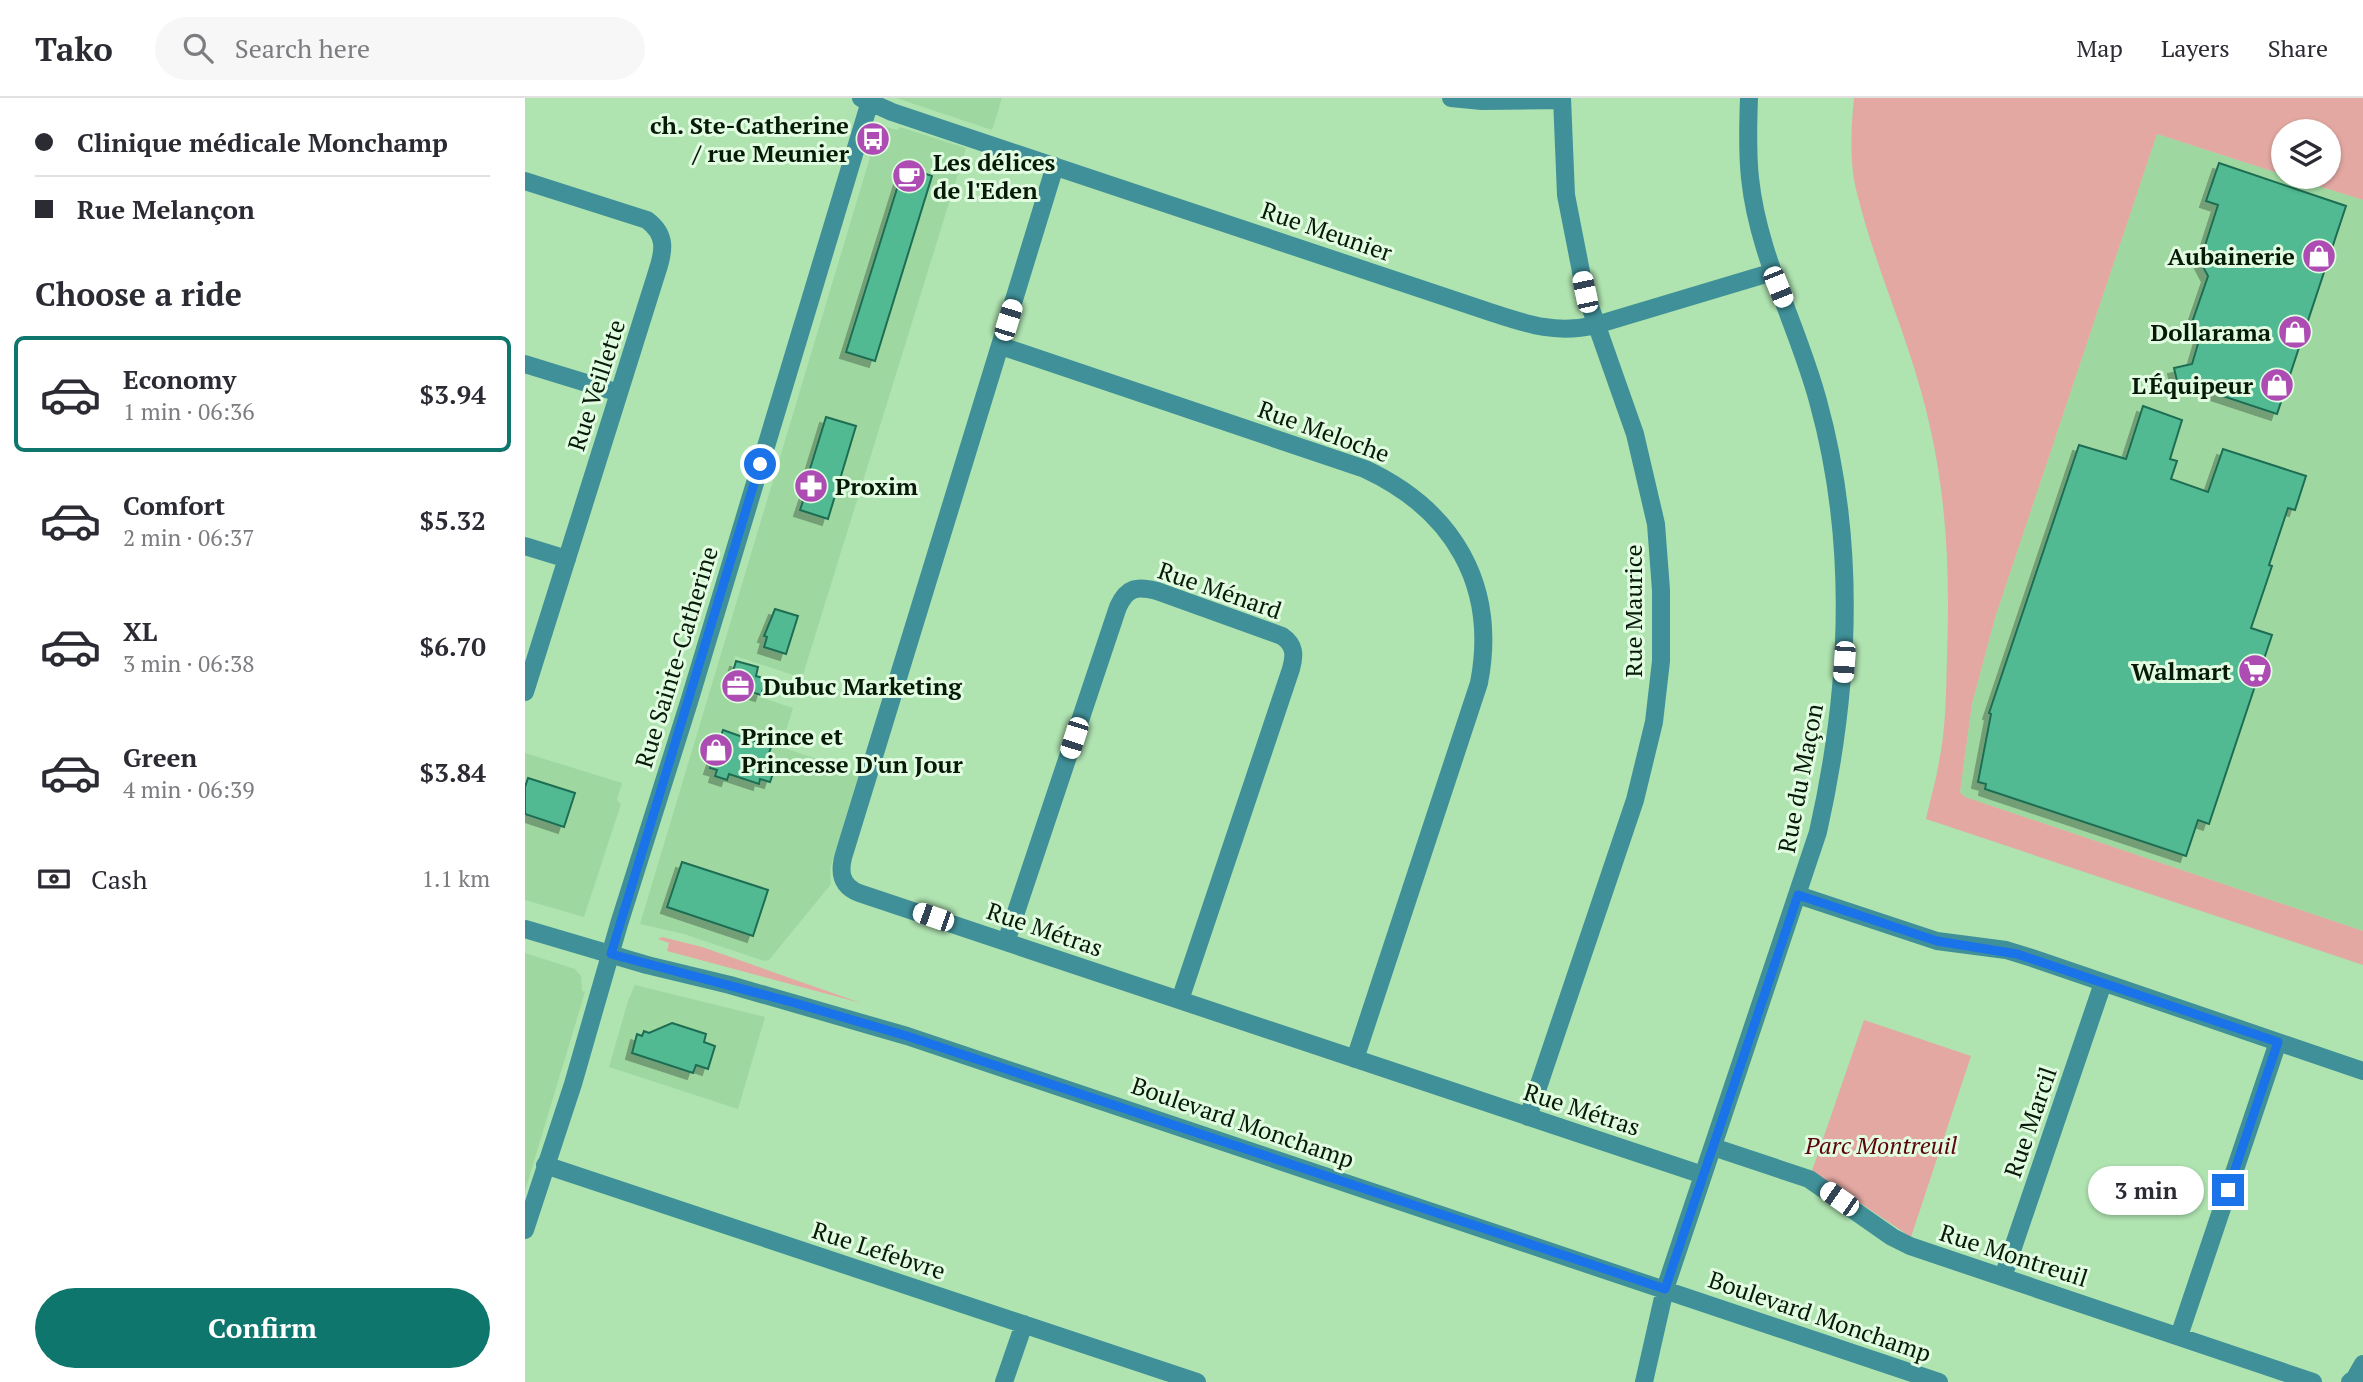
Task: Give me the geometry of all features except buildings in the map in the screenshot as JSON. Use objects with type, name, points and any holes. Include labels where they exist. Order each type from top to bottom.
[{"type":"street","points":[[1451,98],[1482,101],[1562,99]]},
{"type":"street","name":"Rue du Maçon","points":[[1644,1382],[1665,1289],[1818,832],[1833,760],[1843,673],[1845,602],[1839,513],[1827,439],[1804,354],[1773,272],[1750,180],[1749,98]]},
{"type":"street","name":"Rue Maurice","points":[[1528,1117],[1635,800],[1654,722],[1661,661],[1661,579],[1651,498],[1635,434],[1585,292],[1566,195],[1562,99]]},
{"type":"street","name":"Rue Meunier","points":[[867,100],[892,113],[1530,324],[1558,330],[1596,326],[1773,272]]},
{"type":"street","name":"Rue Sainte-Catherine","points":[[525,1230],[573,1084],[867,100]]},
{"type":"street","name":"Rue Métras","points":[[1055,166],[845,850],[841,872],[848,886],[1006,942],[1703,1175]]},
{"type":"street","name":"Rue Veillette","points":[[525,181],[647,220],[662,237],[663,253],[525,692]]},
{"type":"street","name":"Rue Meloche","points":[[1000,345],[1365,469],[1401,488],[1431,513],[1449,534],[1466,562],[1477,594],[1482,629],[1483,651],[1479,683],[1355,1059]]},
{"type":"street","points":[[525,364],[619,393]]},
{"type":"street","points":[[525,546],[567,559]]},
{"type":"street","name":"Rue Ménard","points":[[1006,942],[1118,607],[1126,593],[1132,590],[1141,588],[1157,591],[1282,636],[1288,640],[1294,653],[1287,682],[1180,1000]]},
{"type":"street","points":[[1798,895],[1937,941],[2006,950],[2363,1071]]},
{"type":"street","name":"Boulevard Monchamp","points":[[525,929],[907,1036],[1939,1382]]},
{"type":"street","name":"Rue Marcil","points":[[2003,1277],[2103,983]]},
{"type":"street","points":[[2179,1336],[2278,1042]]},
{"type":"street","name":"Rue Montreuil","points":[[1713,1147],[1809,1179],[1900,1242],[2313,1382]]},
{"type":"street","name":"Rue Lefebvre","points":[[545,1165],[1197,1382]]},
{"type":"street","points":[[1005,1382],[1024,1324]]},
{"type":"street","points":[[2350,1382],[2363,1364]]},
{"type":"shaded area","points":[[896,98],[1002,98],[992,130]]},
{"type":"shaded area","points":[[886,127],[898,130],[900,127],[966,148],[802,678],[735,656],[726,686],[793,708],[781,747],[859,773],[830,869],[831,884],[769,960],[764,961],[684,934],[640,924],[877,134]]},
{"type":"shaded area","points":[[2157,134],[2271,171],[2271,189],[2328,189],[2363,200],[2363,931],[1965,797],[1960,792],[1972,704],[1995,618]]},
{"type":"shaded area","points":[[525,753],[622,783],[617,800],[621,804],[584,917],[525,900]]},
{"type":"shaded area","points":[[525,953],[575,969],[581,976],[582,991],[585,992],[525,1191]]},
{"type":"shaded area","points":[[635,985],[765,1017],[738,1109],[609,1067]]},
{"type":"green space","points":[[1854,98],[2363,98],[2363,200],[2328,189],[2341,189],[2341,119],[2271,119],[2271,171],[2157,134],[1995,618],[1972,704],[1960,792],[1965,797],[2363,931],[2363,965],[1926,819],[1941,749],[1945,710],[1948,594],[1943,502],[1933,441],[1919,382],[1864,221],[1854,182]]},
{"type":"green space","points":[[662,937],[702,947],[861,1003],[667,951],[669,943],[658,939]]},
{"type":"green space","name":"Parc Montreuil","points":[[1864,1020],[1971,1056],[1911,1237],[1812,1171]]},
{"type":"place","name":"ch. Ste-Catherine / rue Meunier","points":[[873,139]]},
{"type":"place","name":"Les délices de l'Eden","points":[[909,176]]},
{"type":"place","name":"Aubainerie","points":[[2319,256]]},
{"type":"place","name":"Dollarama","points":[[2295,332]]},
{"type":"place","name":"L'Équipeur","points":[[2277,385]]},
{"type":"place","name":"Proxim","points":[[811,486]]},
{"type":"place","name":"Walmart","points":[[2255,671]]},
{"type":"place","name":"Dubuc Marketing","points":[[738,686]]},
{"type":"place","name":"Prince et Princesse D'un Jour","points":[[716,750]]},
{"type":"route","points":[[760,464],[611,954],[907,1036],[1665,1289],[1798,895],[1925,938],[2006,950],[2278,1042],[2228,1190]]}]
